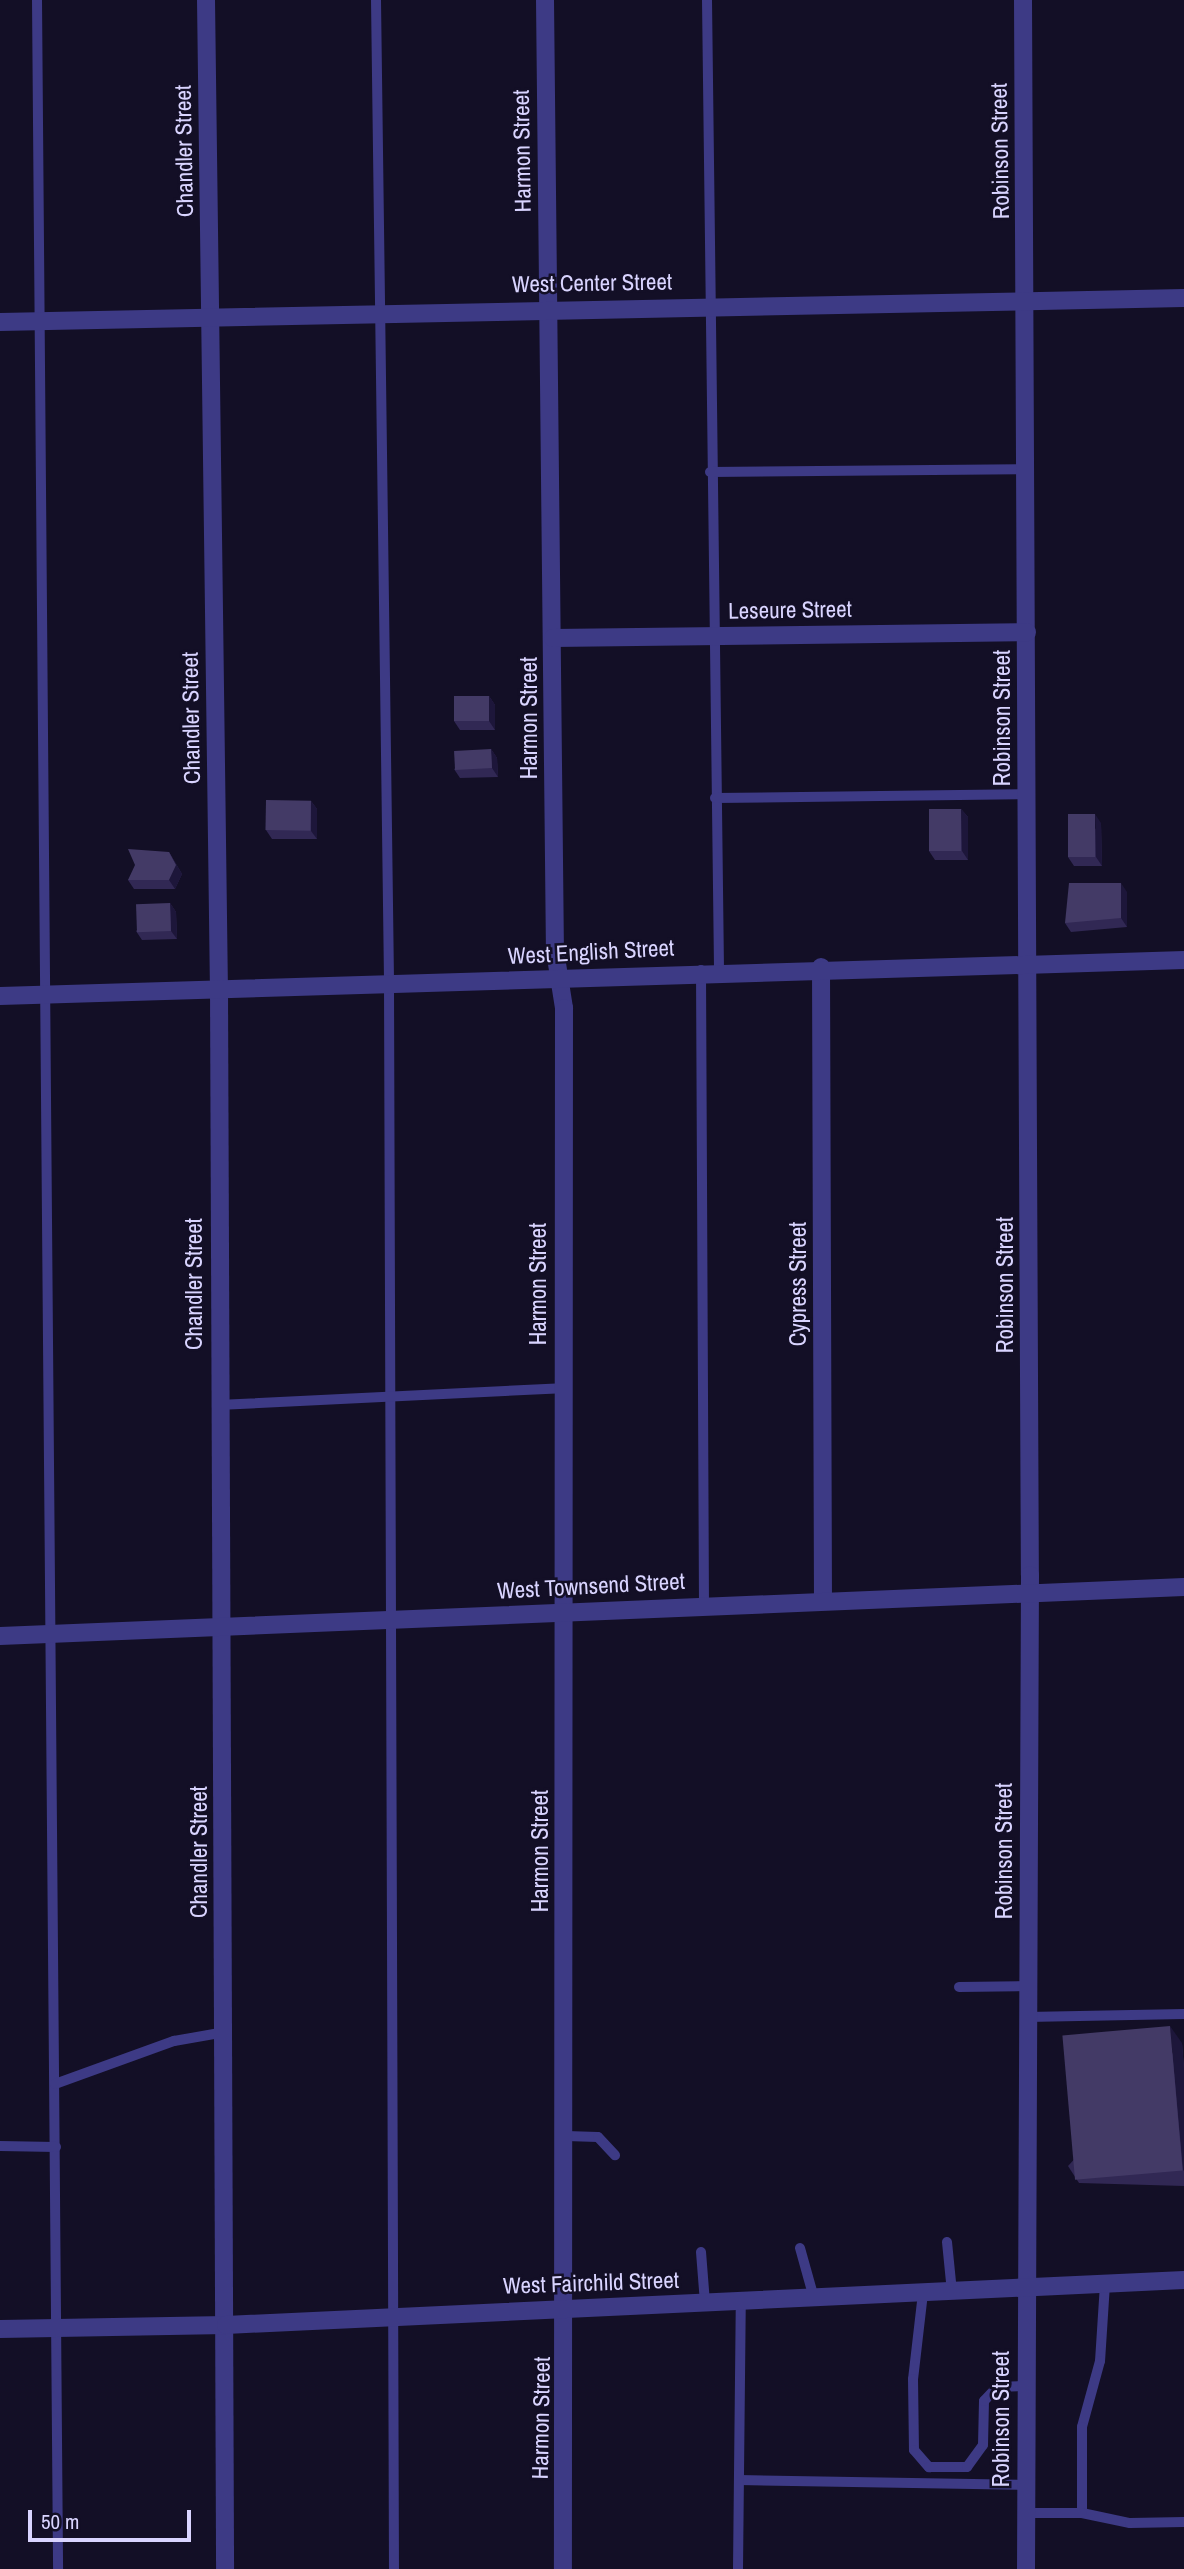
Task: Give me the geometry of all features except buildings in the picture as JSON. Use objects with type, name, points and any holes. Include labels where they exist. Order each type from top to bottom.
[{"type":"street","name":"Chandler Street","points":[[206,0],[219,990],[218,1405],[223,1628],[225,2569]]},
{"type":"street","name":"Harmon Street","points":[[545,0],[560,979],[566,2136],[563,2569]]},
{"type":"street","name":"Robinson Street","points":[[1023,0],[1030,1593],[1025,2289],[1026,2569]]},
{"type":"street","name":"West Center Street","points":[[0,322],[548,308],[1184,298]]},
{"type":"street","name":"Leseure Street","points":[[553,638],[1027,632]]},
{"type":"street","name":"West English Street","points":[[0,996],[389,986],[710,970],[1029,961],[1184,960]]},
{"type":"street","name":"Cypress Street","points":[[821,967],[824,1601]]},
{"type":"street","name":"West Townsend Street","points":[[0,1636],[1184,1587]]},
{"type":"street","name":"West Fairchild Street","points":[[0,2329],[226,2325],[1184,2280]]},
{"type":"lane","points":[[37,0],[47,995],[46,1634],[59,2328],[58,2569]]},
{"type":"lane","points":[[376,0],[389,986],[390,1395],[387,1619],[394,2569]]},
{"type":"lane","points":[[704,1606],[710,970],[715,798],[707,0]]},
{"type":"lane","points":[[710,472],[1025,469]]},
{"type":"lane","points":[[715,798],[1027,794]]},
{"type":"lane","points":[[218,1405],[562,1388]]},
{"type":"lane","points":[[959,1987],[1028,1986]]},
{"type":"lane","points":[[1027,2017],[1184,2014]]},
{"type":"lane","points":[[55,2084],[174,2041],[225,2032]]},
{"type":"lane","points":[[566,2136],[598,2137],[615,2155]]},
{"type":"lane","points":[[0,2146],[56,2147]]},
{"type":"lane","points":[[947,2242],[952,2292]]},
{"type":"lane","points":[[800,2248],[814,2298]]},
{"type":"lane","points":[[701,2252],[705,2303]]},
{"type":"lane","points":[[1082,2512],[1082,2427],[1100,2361],[1105,2284]]},
{"type":"lane","points":[[923,2294],[913,2379],[914,2451],[929,2467],[967,2467],[983,2445],[984,2401],[997,2387],[1025,2386]]},
{"type":"lane","points":[[738,2569],[741,2301]]},
{"type":"lane","points":[[739,2480],[1026,2485]]},
{"type":"lane","points":[[1026,2513],[1082,2512],[1130,2523],[1184,2522]]}]
